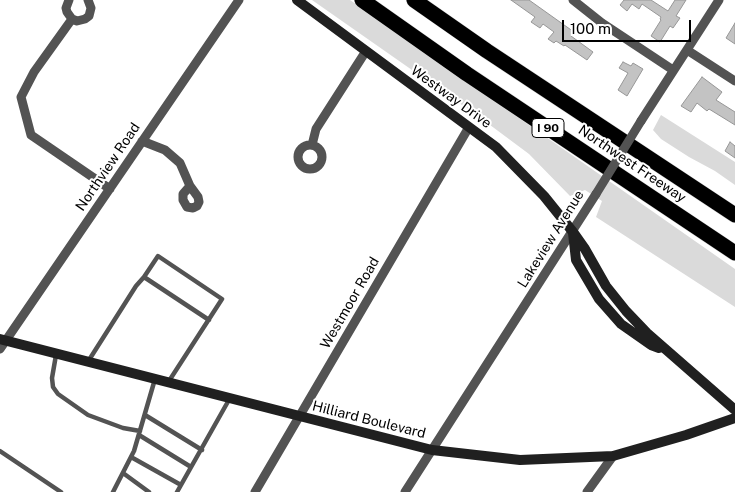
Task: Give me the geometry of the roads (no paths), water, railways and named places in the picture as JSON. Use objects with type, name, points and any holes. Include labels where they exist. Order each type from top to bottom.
[{"type":"highway","name":"Northwest Freeway","points":[[362,0],[467,74],[735,253]]},
{"type":"highway","name":"Northwest Freeway","points":[[414,0],[487,51],[735,215]]},
{"type":"main road","name":"Westway Drive","points":[[297,0],[496,147],[544,196],[573,232],[606,286],[626,311],[668,352],[735,410]]},
{"type":"main road","name":"Hilliard Boulevard","points":[[3,339],[432,450],[520,460],[613,456],[686,435],[735,418]]},
{"type":"street","points":[[69,0],[66,8],[67,12],[72,19],[81,20],[88,16],[91,8],[88,0]]},
{"type":"street","name":"Northview Road","points":[[0,349],[3,339],[110,189],[239,0]]},
{"type":"street","points":[[573,0],[602,22],[674,70]]},
{"type":"street","name":"Lakeview Avenue","points":[[405,492],[573,232],[641,121],[719,0]]},
{"type":"street","points":[[72,19],[34,72],[21,97],[32,135],[110,189]]},
{"type":"street","points":[[687,50],[735,81]]},
{"type":"street","points":[[312,145],[316,129],[366,51]]},
{"type":"street","name":"Westmoor Road","points":[[256,492],[469,127]]},
{"type":"street","points":[[142,141],[165,150],[173,156],[180,163],[190,186]]},
{"type":"street","points":[[587,492],[613,456]]},
{"type":"lane","points":[[88,362],[136,286],[158,256],[222,299],[168,382]]},
{"type":"lane","points":[[144,277],[208,320]]},
{"type":"lane","points":[[56,353],[52,378],[53,387],[58,394],[88,415],[139,433],[192,467]]},
{"type":"lane","points":[[113,492],[131,458],[155,379]]},
{"type":"lane","points":[[177,492],[230,398]]},
{"type":"lane","points":[[145,414],[202,450]]},
{"type":"lane","points":[[0,451],[60,492]]},
{"type":"lane","points":[[131,458],[181,486]]},
{"type":"lane","points":[[123,472],[148,492]]}]
